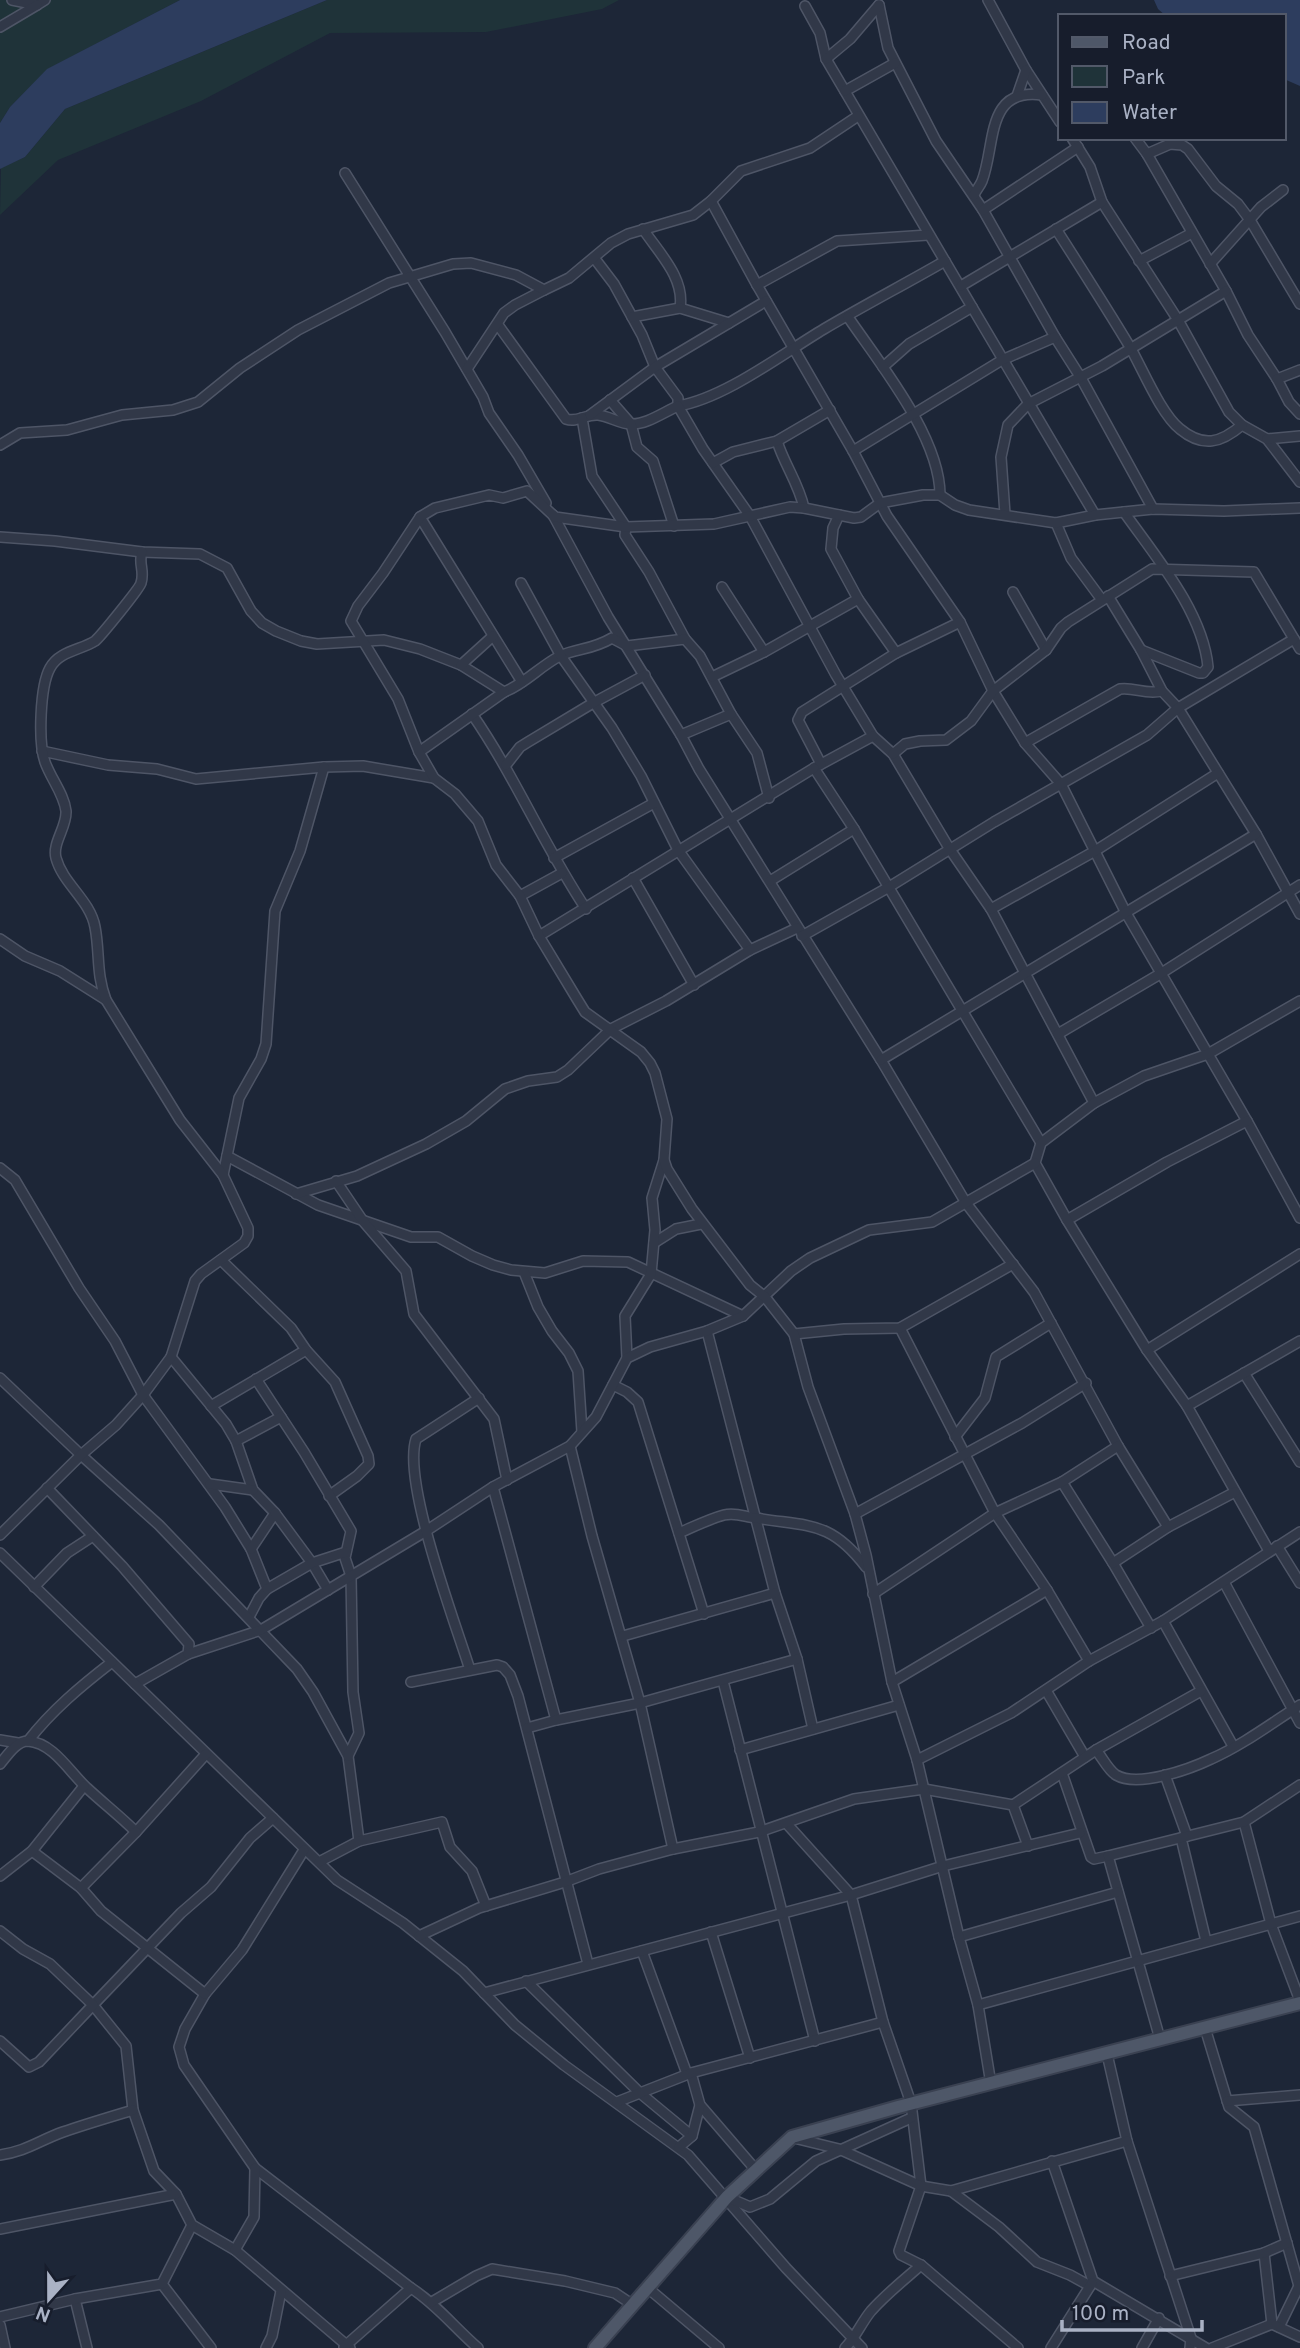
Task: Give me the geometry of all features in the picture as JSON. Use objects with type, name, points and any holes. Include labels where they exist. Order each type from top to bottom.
[{"type":"main road","points":[[594,2348],[649,2289],[727,2197],[792,2137],[911,2103],[1300,2002]]},
{"type":"street","points":[[12,0],[41,3]]},
{"type":"street","points":[[988,0],[1026,70],[1058,119]]},
{"type":"street","points":[[826,59],[850,39],[881,2]]},
{"type":"street","points":[[881,2],[888,48],[936,141],[974,195],[1081,378],[1153,509]]},
{"type":"street","points":[[0,27],[41,3]]},
{"type":"street","points":[[805,6],[820,33],[826,59],[858,116],[1095,515]]},
{"type":"street","points":[[845,91],[895,63]]},
{"type":"street","points":[[1017,96],[1026,70]]},
{"type":"street","points":[[974,195],[982,180],[997,118],[1007,102],[1017,96],[1042,95]]},
{"type":"street","points":[[467,369],[505,313],[514,305],[569,278],[611,243],[643,229],[693,215],[741,171],[810,148],[858,116]]},
{"type":"street","points":[[1073,140],[1090,167],[1102,202],[1178,320],[1229,412],[1242,425],[1267,439],[1300,482]]},
{"type":"street","points":[[1136,140],[1226,291],[1248,335],[1289,402],[1300,414]]},
{"type":"street","points":[[1147,154],[1170,144],[1182,145],[1188,149],[1216,186],[1238,204],[1250,220],[1300,304]]},
{"type":"street","points":[[983,211],[1078,147]]},
{"type":"street","points":[[345,173],[467,369],[489,413],[517,455],[532,484],[555,517],[608,617],[730,821],[881,1060],[966,1203],[1034,1293],[1086,1383],[1118,1446],[1168,1528]]},
{"type":"street","points":[[1210,264],[1261,206],[1283,190]]},
{"type":"street","points":[[711,201],[887,516],[960,622],[993,691],[1025,743],[1061,784],[1126,913],[1300,1218]]},
{"type":"street","points":[[961,286],[1102,202]]},
{"type":"street","points":[[643,229],[679,282],[682,294],[680,308]]},
{"type":"street","points":[[1056,229],[1130,348],[1170,419],[1181,430],[1206,442],[1220,441],[1242,425]]},
{"type":"street","points":[[1139,261],[1192,233]]},
{"type":"street","points":[[757,285],[837,241],[928,235]]},
{"type":"street","points":[[595,259],[614,284],[642,335],[655,367],[678,398],[678,406],[750,516],[769,555],[873,736],[893,754],[949,848],[991,909],[1023,974],[1094,1103]]},
{"type":"street","points":[[585,417],[600,415],[631,425],[678,406],[698,402],[945,261]]},
{"type":"street","points":[[0,445],[20,433],[67,430],[122,415],[173,410],[198,402],[240,368],[298,330],[389,283],[453,264],[471,263],[516,275],[544,290]]},
{"type":"street","points":[[1004,514],[1001,457],[1008,425],[1028,404],[1081,378],[1226,291]]},
{"type":"street","points":[[498,325],[566,419],[575,421],[611,400],[655,367],[766,301]]},
{"type":"street","points":[[883,367],[909,344],[971,307]]},
{"type":"street","points":[[632,317],[680,308],[729,323]]},
{"type":"street","points":[[848,317],[913,415],[934,459],[939,474],[940,495]]},
{"type":"street","points":[[853,451],[1002,360],[1055,337]]},
{"type":"street","points":[[1277,379],[1300,370]]},
{"type":"street","points":[[611,400],[631,425],[637,447],[653,461],[674,526]]},
{"type":"street","points":[[713,463],[733,452],[777,441],[830,410]]},
{"type":"street","points":[[585,417],[592,476],[626,527],[625,535],[649,572],[685,639],[700,656],[761,762],[769,798]]},
{"type":"street","points":[[1267,439],[1300,436]]},
{"type":"street","points":[[777,441],[781,455],[802,496],[804,508]]},
{"type":"street","points":[[135,1684],[188,1654],[261,1630],[426,1531],[493,1487],[570,1446],[596,1417],[628,1358],[625,1316],[651,1273],[654,1243],[652,1198],[664,1160],[667,1119],[655,1073],[641,1052],[585,1012],[539,936],[520,896],[496,865],[478,821],[455,794],[435,778],[419,752],[398,699],[351,621],[421,517],[435,508],[489,495],[503,498],[527,491],[555,517],[626,527],[714,524],[790,508],[804,508],[854,518],[861,517],[880,503],[923,495],[940,495],[969,510],[1056,523],[1095,515],[1153,509],[1224,512],[1300,508]]},
{"type":"street","points":[[1124,512],[1164,568],[1197,627],[1208,667],[1203,673],[1199,673],[1141,650]]},
{"type":"street","points":[[838,515],[831,549],[858,599],[896,653]]},
{"type":"street","points":[[421,517],[522,682]]},
{"type":"street","points":[[1056,523],[1071,558],[1105,598],[1141,650],[1162,691],[1178,708],[1256,834],[1300,914]]},
{"type":"street","points":[[0,537],[142,552],[200,554],[227,568],[251,611],[262,622],[301,641],[317,644],[384,640],[409,646],[461,665],[504,692]]},
{"type":"street","points":[[0,1535],[144,1395],[171,1357],[195,1281],[244,1243],[248,1236],[248,1228],[223,1175],[180,1120],[106,1000],[99,982],[95,926],[89,910],[66,878],[56,858],[55,850],[66,813],[42,751],[43,700],[50,668],[60,657],[96,640],[130,599],[141,584],[142,552]]},
{"type":"street","points":[[893,754],[905,744],[946,740],[971,721],[993,691],[1046,650],[1061,628],[1152,569],[1254,572],[1300,649]]},
{"type":"street","points":[[521,583],[561,656],[612,728],[678,850],[750,950]]},
{"type":"street","points":[[722,587],[764,652]]},
{"type":"street","points":[[1013,592],[1046,650]]},
{"type":"street","points":[[712,677],[764,652],[858,599]]},
{"type":"street","points":[[960,622],[896,653],[802,712],[798,720],[818,766],[854,829],[1041,1143]]},
{"type":"street","points":[[461,665],[493,636]]},
{"type":"street","points":[[419,752],[504,692],[561,656],[596,648],[612,638],[627,646],[685,639]]},
{"type":"street","points":[[296,1194],[357,1176],[451,1131],[505,1089],[528,1081],[557,1077],[611,1029],[694,985],[750,950],[800,932],[889,887],[949,848],[1147,735],[1178,708],[1294,639]]},
{"type":"street","points":[[506,765],[520,747],[645,675]]},
{"type":"street","points":[[1025,743],[1119,689],[1129,688],[1143,693],[1162,691]]},
{"type":"street","points":[[472,714],[506,765],[562,873],[586,909]]},
{"type":"street","points":[[681,735],[731,714]]},
{"type":"street","points":[[539,936],[818,766],[873,736]]},
{"type":"street","points":[[42,751],[108,765],[157,769],[197,779],[363,766],[435,778]]},
{"type":"street","points":[[223,1175],[239,1098],[261,1059],[266,1044],[275,911],[300,851],[324,767]]},
{"type":"street","points":[[991,909],[1094,850],[1218,773]]},
{"type":"street","points":[[554,858],[654,803]]},
{"type":"street","points":[[770,881],[854,829]]},
{"type":"street","points":[[881,1060],[1256,834]]},
{"type":"street","points":[[520,896],[562,873]]},
{"type":"street","points":[[634,878],[694,985]]},
{"type":"street","points":[[1058,1034],[1300,886]]},
{"type":"street","points":[[0,939],[25,956],[60,971],[106,1000]]},
{"type":"street","points":[[628,1358],[650,1347],[707,1331],[743,1316],[791,1271],[810,1258],[869,1230],[932,1222],[1035,1163],[1041,1143],[1094,1103],[1144,1076],[1208,1054],[1300,1001]]},
{"type":"street","points":[[1067,1220],[1167,1162],[1247,1121]]},
{"type":"street","points":[[227,1156],[296,1194],[363,1221],[411,1237],[438,1237],[472,1256],[511,1270],[545,1273],[583,1261],[628,1262],[743,1316]]},
{"type":"street","points":[[664,1160],[701,1224],[794,1334],[802,1356],[808,1387],[855,1514],[866,1555],[892,1682],[917,1760],[978,2005],[991,2084]]},
{"type":"street","points":[[1035,1163],[1067,1220],[1147,1350],[1186,1406],[1236,1492],[1273,1549],[1300,1583]]},
{"type":"street","points":[[0,1168],[15,1180],[79,1288],[115,1341],[144,1395],[210,1484],[251,1549],[267,1588]]},
{"type":"street","points":[[336,1181],[363,1221],[406,1271],[414,1314],[494,1419],[507,1479]]},
{"type":"street","points":[[654,1243],[676,1229],[701,1224]]},
{"type":"street","points":[[1147,1350],[1300,1254]]},
{"type":"street","points":[[221,1260],[291,1328],[306,1350],[335,1382],[368,1456],[367,1468],[329,1496]]},
{"type":"street","points":[[794,1334],[844,1329],[900,1328],[1013,1264]]},
{"type":"street","points":[[524,1272],[538,1307],[578,1371],[582,1432]]},
{"type":"street","points":[[955,1437],[985,1398],[996,1357],[1051,1323]]},
{"type":"street","points":[[900,1328],[995,1513],[1047,1590],[1089,1661]]},
{"type":"street","points":[[707,1331],[775,1593],[797,1659],[813,1729]]},
{"type":"street","points":[[1186,1406],[1300,1340]]},
{"type":"street","points":[[211,1406],[306,1350]]},
{"type":"street","points":[[171,1357],[226,1424],[236,1441],[253,1489],[275,1513],[312,1563],[328,1590]]},
{"type":"street","points":[[1244,1373],[1296,1446],[1300,1462]]},
{"type":"street","points":[[0,1378],[159,1525],[297,1669],[313,1692],[348,1756],[359,1841]]},
{"type":"street","points":[[256,1380],[304,1451],[351,1531],[345,1558],[351,1576],[353,1692],[359,1733],[348,1756]]},
{"type":"street","points":[[855,1514],[964,1455],[1086,1383]]},
{"type":"street","points":[[613,1385],[638,1402],[704,1614]]},
{"type":"street","points":[[470,1670],[426,1531],[414,1456],[416,1439],[479,1398]]},
{"type":"street","points":[[236,1441],[281,1417]]},
{"type":"street","points":[[570,1446],[592,1536],[623,1636],[673,1849]]},
{"type":"street","points":[[873,1594],[995,1513],[1062,1482],[1118,1446]]},
{"type":"street","points":[[1062,1482],[1151,1628]]},
{"type":"street","points":[[210,1484],[253,1489]]},
{"type":"street","points":[[493,1487],[556,1720]]},
{"type":"street","points":[[47,1488],[189,1644],[188,1654]]},
{"type":"street","points":[[1113,1563],[1168,1528],[1236,1492]]},
{"type":"street","points":[[251,1549],[275,1513]]},
{"type":"street","points":[[679,1533],[723,1515],[736,1513],[797,1523],[838,1537],[867,1568]]},
{"type":"street","points":[[917,1760],[979,1731],[1046,1692],[1089,1661],[1163,1622],[1300,1532]]},
{"type":"street","points":[[34,1587],[67,1553],[93,1536]]},
{"type":"street","points":[[249,1617],[267,1588],[312,1563],[346,1552]]},
{"type":"street","points":[[2,1557],[337,1880],[419,1936],[463,1971],[515,2025],[564,2065],[679,2147],[727,2197],[786,2268],[862,2348]]},
{"type":"street","points":[[1224,1582],[1296,1708],[1300,1723]]},
{"type":"street","points":[[892,1682],[1047,1590]]},
{"type":"street","points":[[623,1636],[775,1593]]},
{"type":"street","points":[[1163,1622],[1233,1746]]},
{"type":"street","points":[[527,1728],[640,1703],[797,1659]]},
{"type":"street","points":[[0,1764],[81,1685],[112,1662]]},
{"type":"street","points":[[411,1682],[497,1665],[510,1675],[527,1728],[588,1964]]},
{"type":"street","points":[[723,1681],[815,2041]]},
{"type":"street","points":[[419,1936],[486,1906],[599,1869],[673,1849],[760,1832],[854,1798],[924,1789],[1013,1805],[1096,1750],[1201,1691]]},
{"type":"street","points":[[1046,1692],[1085,1757]]},
{"type":"street","points":[[740,1750],[899,1706]]},
{"type":"street","points":[[1096,1750],[1114,1774],[1123,1778],[1165,1775],[1212,1759],[1296,1708]]},
{"type":"street","points":[[0,1740],[39,1745],[55,1754],[84,1786],[136,1832]]},
{"type":"street","points":[[81,1888],[206,1754]]},
{"type":"street","points":[[1062,1773],[1080,1833],[1092,1859],[1244,1822],[1300,1786]]},
{"type":"street","points":[[1165,1775],[1184,1837],[1206,1941]]},
{"type":"street","points":[[0,1876],[32,1851],[84,1786]]},
{"type":"street","points":[[1013,1805],[1028,1846]]},
{"type":"street","points":[[0,2041],[29,2067],[38,2062],[181,1913],[211,1887],[250,1838],[273,1818]]},
{"type":"street","points":[[319,1862],[359,1841],[442,1822],[450,1847],[472,1871],[486,1906]]},
{"type":"street","points":[[1244,1822],[1271,1924],[1300,2002]]},
{"type":"street","points":[[787,1824],[851,1895],[883,2022],[911,2103],[921,2186],[899,2248],[901,2255],[921,2265],[1018,2348]]},
{"type":"street","points":[[484,1993],[851,1895],[943,1866],[1080,1833]]},
{"type":"street","points":[[304,1850],[242,1950],[205,1994],[181,2038],[179,2046],[184,2065],[256,2168],[432,2302],[454,2327],[478,2348]]},
{"type":"street","points":[[32,1851],[81,1888],[101,1911],[205,1994]]},
{"type":"street","points":[[1108,1856],[1160,2039]]},
{"type":"street","points":[[959,1937],[1118,1892]]},
{"type":"street","points":[[978,2005],[1300,1916]]},
{"type":"street","points":[[0,1931],[23,1949],[50,1964],[93,2005],[126,2046],[133,2110],[154,2171],[176,2194],[191,2225],[235,2250],[347,2347],[411,2288]]},
{"type":"street","points":[[711,1932],[750,2058]]},
{"type":"street","points":[[642,1951],[700,2105],[755,2169]]},
{"type":"street","points":[[526,1981],[640,2093],[692,2136]]},
{"type":"street","points":[[617,2102],[689,2073],[883,2022]]},
{"type":"street","points":[[1205,2028],[1227,2101],[1237,2115],[1254,2127],[1300,2285],[1276,2326],[1212,2348]]},
{"type":"street","points":[[1107,2054],[1128,2141],[1191,2343]]},
{"type":"street","points":[[1227,2101],[1300,2095]]},
{"type":"street","points":[[679,2147],[692,2136],[700,2105]]},
{"type":"street","points":[[0,2155],[23,2151],[65,2132],[133,2110]]},
{"type":"street","points":[[727,2197],[750,2207],[770,2199],[816,2161],[911,2118]]},
{"type":"street","points":[[792,2137],[839,2149],[921,2186],[951,2191],[1128,2141]]},
{"type":"street","points":[[1052,2161],[1092,2284]]},
{"type":"street","points":[[235,2250],[254,2217],[256,2168]]},
{"type":"street","points":[[951,2191],[999,2227],[1037,2262],[1092,2284],[1159,2318],[1191,2343],[1206,2348]]},
{"type":"street","points":[[0,2229],[176,2194]]},
{"type":"street","points":[[162,2284],[191,2225]]},
{"type":"street","points":[[1170,2276],[1264,2253],[1287,2243]]},
{"type":"street","points":[[1264,2253],[1276,2326]]},
{"type":"street","points":[[845,2348],[869,2313],[921,2265]]},
{"type":"street","points":[[432,2302],[492,2269],[565,2281],[615,2293],[633,2305]]},
{"type":"street","points":[[0,2317],[75,2299],[162,2284]]},
{"type":"street","points":[[162,2284],[211,2348]]},
{"type":"street","points":[[1051,2348],[1092,2284]]},
{"type":"street","points":[[649,2289],[717,2348]]},
{"type":"street","points":[[267,2348],[281,2291]]},
{"type":"street","points":[[75,2299],[87,2348]]},
{"type":"street","points":[[1142,2348],[1159,2318]]},
{"type":"street","points":[[0,2325],[5,2348]]},
{"type":"street","points":[[1276,2326],[1300,2337]]},
{"type":"green space","points":[[0,0],[180,0],[48,69],[10,107],[0,123]]},
{"type":"green space","points":[[327,0],[619,0],[602,9],[486,32],[330,33],[201,101],[58,160],[0,215],[1,168],[25,157],[65,109]]},
{"type":"water","points":[[180,0],[327,0],[65,109],[25,157],[0,169],[0,123],[10,107],[47,69]]},
{"type":"water","points":[[1154,0],[1300,0],[1300,86],[1286,80],[1286,14],[1164,14]]}]
